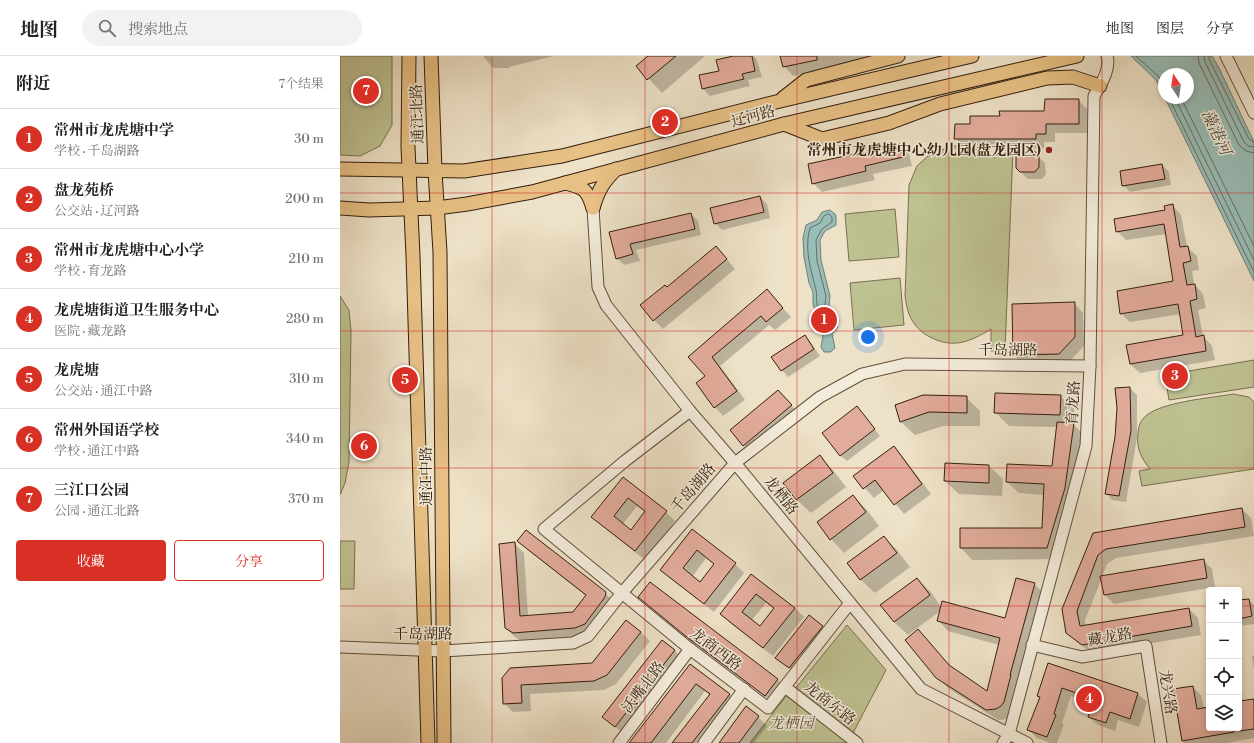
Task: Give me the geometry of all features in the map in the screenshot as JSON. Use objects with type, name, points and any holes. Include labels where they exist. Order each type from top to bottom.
[{"type":"main road","name":"通江北路","points":[[410,56],[408,147],[410,210]]},
{"type":"main road","name":"通江北路","points":[[431,56],[437,208]]},
{"type":"main road","points":[[780,101],[806,80],[898,56]]},
{"type":"main road","name":"辽河路","points":[[409,171],[464,171],[562,156],[780,101],[972,56]]},
{"type":"main road","name":"辽河路","points":[[410,210],[467,204],[510,196],[784,124],[1077,56]]},
{"type":"main road","points":[[784,124],[822,138],[889,123],[940,104],[1047,78],[1073,77],[1100,86]]},
{"type":"main road","points":[[340,169],[409,171]]},
{"type":"main road","points":[[594,208],[597,193],[603,183],[616,169]]},
{"type":"main road","points":[[564,183],[581,187],[589,194],[594,208]]},
{"type":"main road","points":[[340,208],[410,210]]},
{"type":"main road","name":"通江中路","points":[[437,208],[440,252],[444,743]]},
{"type":"main road","name":"通江中路","points":[[410,210],[428,743]]},
{"type":"street","name":"育龙路","points":[[1006,738],[1086,446],[1090,366],[1094,96],[1106,71],[1108,60],[1107,56]]},
{"type":"street","points":[[1226,56],[1254,113]]},
{"type":"street","name":"龙栖路","points":[[594,208],[598,287],[606,305],[690,411],[735,463],[921,689],[1006,738],[1027,743]]},
{"type":"street","name":"千岛湖路","points":[[340,647],[443,651],[573,643],[588,636],[621,594],[735,463],[820,397],[862,374],[904,364],[1090,366]]},
{"type":"street","name":"龙商西路","points":[[690,411],[625,461],[544,529],[621,594],[768,708],[850,603]]},
{"type":"street","name":"藏龙路","points":[[1032,645],[1082,658],[1146,646]]},
{"type":"street","name":"龙兴路","points":[[1146,646],[1161,743]]},
{"type":"street","name":"沃嘴北路","points":[[619,743],[690,649]]},
{"type":"street","name":"龙商东路","points":[[785,687],[857,743]]},
{"type":"street","points":[[704,743],[744,689]]},
{"type":"green space","points":[[340,56],[392,56],[392,125],[380,146],[360,156],[340,155]]},
{"type":"green space","points":[[955,146],[976,149],[995,158],[996,150],[1013,150],[1005,351],[991,351],[991,329],[976,337],[961,342],[946,343],[938,341],[920,330],[911,318],[907,308],[905,296],[909,185],[917,166],[928,156]]},
{"type":"green space","points":[[895,209],[899,257],[849,261],[845,214]]},
{"type":"green space","points":[[900,278],[904,325],[854,330],[850,283]]},
{"type":"green space","points":[[340,296],[349,310],[351,331],[349,462],[345,483],[340,495]]},
{"type":"green space","points":[[1254,360],[1254,387],[1169,400],[1165,375]]},
{"type":"green space","points":[[1233,394],[1249,397],[1254,402],[1254,469],[1142,486],[1139,471],[1150,469],[1142,457],[1138,443],[1138,429],[1143,419],[1149,413],[1159,408],[1198,399]]},
{"type":"green space","points":[[340,541],[355,541],[354,589],[340,589]]},
{"type":"green space","points":[[847,625],[886,670],[853,733],[795,689]]},
{"type":"green space","name":"龙栖园","points":[[787,695],[849,743],[750,743]]},
{"type":"water","name":"藻港河","points":[[1131,56],[1212,56],[1219,68],[1254,142],[1254,281],[1168,104],[1194,104],[1194,68],[1158,68],[1158,84],[1156,80]]},
{"type":"water","points":[[830,210],[836,215],[836,225],[825,231],[820,240],[821,260],[830,296],[829,305],[833,312],[832,319],[838,327],[832,334],[835,348],[831,352],[824,352],[821,347],[823,336],[817,324],[819,316],[813,305],[813,292],[809,283],[804,257],[803,238],[806,225],[817,220],[822,212]]},
{"type":"building","points":[[648,56],[676,56],[647,80],[636,66]]},
{"type":"building","points":[[733,56],[752,56],[755,71],[742,74],[744,79],[702,89],[699,75],[719,71],[716,60]]},
{"type":"building","points":[[780,56],[817,56],[817,60],[783,67]]},
{"type":"building","points":[[1045,99],[1079,99],[1079,124],[1046,124],[1046,134],[1036,134],[1036,139],[954,139],[955,124],[970,124],[970,116],[1000,116],[999,111],[1044,111]]},
{"type":"building","points":[[900,144],[903,157],[865,166],[866,171],[812,184],[808,164]]},
{"type":"building","points":[[1026,144],[1039,155],[1039,167],[1035,172],[1020,172],[1016,168],[1016,156]]},
{"type":"building","points":[[1162,164],[1165,179],[1122,186],[1120,171]]},
{"type":"building","points":[[760,196],[764,212],[714,224],[710,208]]},
{"type":"building","points":[[1173,204],[1180,247],[1188,246],[1191,261],[1183,263],[1187,285],[1195,284],[1197,299],[1190,301],[1196,337],[1204,335],[1206,351],[1130,364],[1126,345],[1183,335],[1178,304],[1120,314],[1117,291],[1173,281],[1164,224],[1116,232],[1114,219],[1165,210],[1164,206]]},
{"type":"building","points":[[691,213],[695,229],[630,244],[633,254],[616,259],[609,232]]},
{"type":"building","points":[[716,246],[727,259],[653,321],[640,305],[665,285],[667,287]]},
{"type":"building","points":[[767,289],[783,308],[766,322],[761,316],[712,357],[737,391],[714,408],[696,383],[705,376],[688,357]]},
{"type":"building","points":[[1075,302],[1075,337],[1059,354],[1013,355],[1012,304]]},
{"type":"building","points":[[805,335],[814,349],[781,371],[771,357]]},
{"type":"building","points":[[1130,387],[1131,431],[1119,496],[1105,494],[1115,437],[1117,408],[1115,388]]},
{"type":"building","points":[[778,390],[792,405],[743,446],[730,430]]},
{"type":"building","points":[[995,393],[1061,395],[1060,415],[994,413]]},
{"type":"building","points":[[923,395],[967,396],[967,413],[929,412],[900,422],[895,405]]},
{"type":"building","points":[[857,406],[875,429],[840,456],[822,433]]},
{"type":"building","points":[[1057,422],[1074,423],[1065,488],[1047,548],[960,548],[960,528],[1042,528],[1044,484],[1006,482],[1007,464],[1052,466]]},
{"type":"building","points":[[894,446],[922,484],[894,505],[875,480],[863,489],[853,476]]},
{"type":"building","points":[[820,455],[833,473],[796,500],[783,483]]},
{"type":"building","points":[[945,463],[989,465],[989,483],[944,481]]},
{"type":"building","points":[[623,477],[667,511],[635,551],[591,517]],"holes":[[[628,498],[645,511],[631,530],[614,516]]]},
{"type":"building","points":[[853,495],[866,512],[830,540],[817,522]]},
{"type":"building","points":[[1242,508],[1245,527],[1106,549],[1098,555],[1077,611],[1080,626],[1189,608],[1192,626],[1082,645],[1066,633],[1062,609],[1093,533]]},
{"type":"building","points":[[692,529],[736,563],[704,604],[660,570]],"holes":[[[697,550],[714,564],[700,582],[683,568]]]},
{"type":"building","points":[[526,530],[606,592],[605,597],[585,624],[575,628],[513,633],[505,628],[499,544],[515,542],[520,616],[573,612],[586,595],[517,541]]},
{"type":"building","points":[[884,536],[897,553],[860,580],[847,563]]},
{"type":"building","points":[[1204,559],[1207,578],[1104,595],[1100,576]]},
{"type":"building","points":[[751,574],[795,608],[763,648],[720,614]],"holes":[[[756,594],[774,608],[760,626],[742,612]]]},
{"type":"building","points":[[917,578],[930,595],[894,622],[880,605]]},
{"type":"building","points":[[1016,578],[1035,583],[1004,702],[996,709],[986,710],[936,678],[905,640],[918,629],[949,665],[987,691],[1000,638],[937,621],[942,601],[1005,618]]},
{"type":"building","points":[[650,582],[778,679],[765,696],[683,634],[638,597]]},
{"type":"building","points":[[1249,599],[1252,616],[1242,618],[1242,600]]},
{"type":"building","points":[[809,615],[823,626],[789,668],[775,658]]},
{"type":"building","points":[[626,620],[641,632],[607,675],[594,681],[521,685],[522,703],[503,704],[502,678],[510,668],[592,663]]},
{"type":"building","points":[[662,640],[675,650],[615,727],[602,717]]},
{"type":"building","points":[[1048,663],[1138,693],[1130,719],[1110,712],[1106,723],[1088,717],[1091,706],[1077,701],[1079,694],[1062,688],[1054,714],[1056,715],[1047,737],[1027,730],[1040,697],[1037,696]]},
{"type":"building","points":[[690,664],[730,694],[692,743],[672,743],[710,694],[696,684],[651,743],[629,743]]},
{"type":"building","points":[[1193,686],[1197,709],[1206,708],[1206,731],[1234,732],[1182,741],[1173,689]]},
{"type":"building","points":[[1254,699],[1254,729],[1242,731],[1242,701]]},
{"type":"building","points":[[746,706],[759,716],[739,743],[719,743]]},
{"type":"place","name":"三江口公园","points":[[366,91]]},
{"type":"place","name":"盘龙苑桥","points":[[665,122]]},
{"type":"place","name":"常州市龙虎塘中心幼儿园(盘龙园区)","points":[[1049,150]]},
{"type":"place","name":"常州市龙虎塘中学","points":[[824,320]]},
{"type":"place","name":"常州市龙虎塘中心小学","points":[[1175,376]]},
{"type":"place","name":"龙虎塘","points":[[405,380]]},
{"type":"place","name":"常州外国语学校","points":[[364,446]]},
{"type":"place","name":"龙虎塘街道卫生服务中心","points":[[1089,699]]}]
